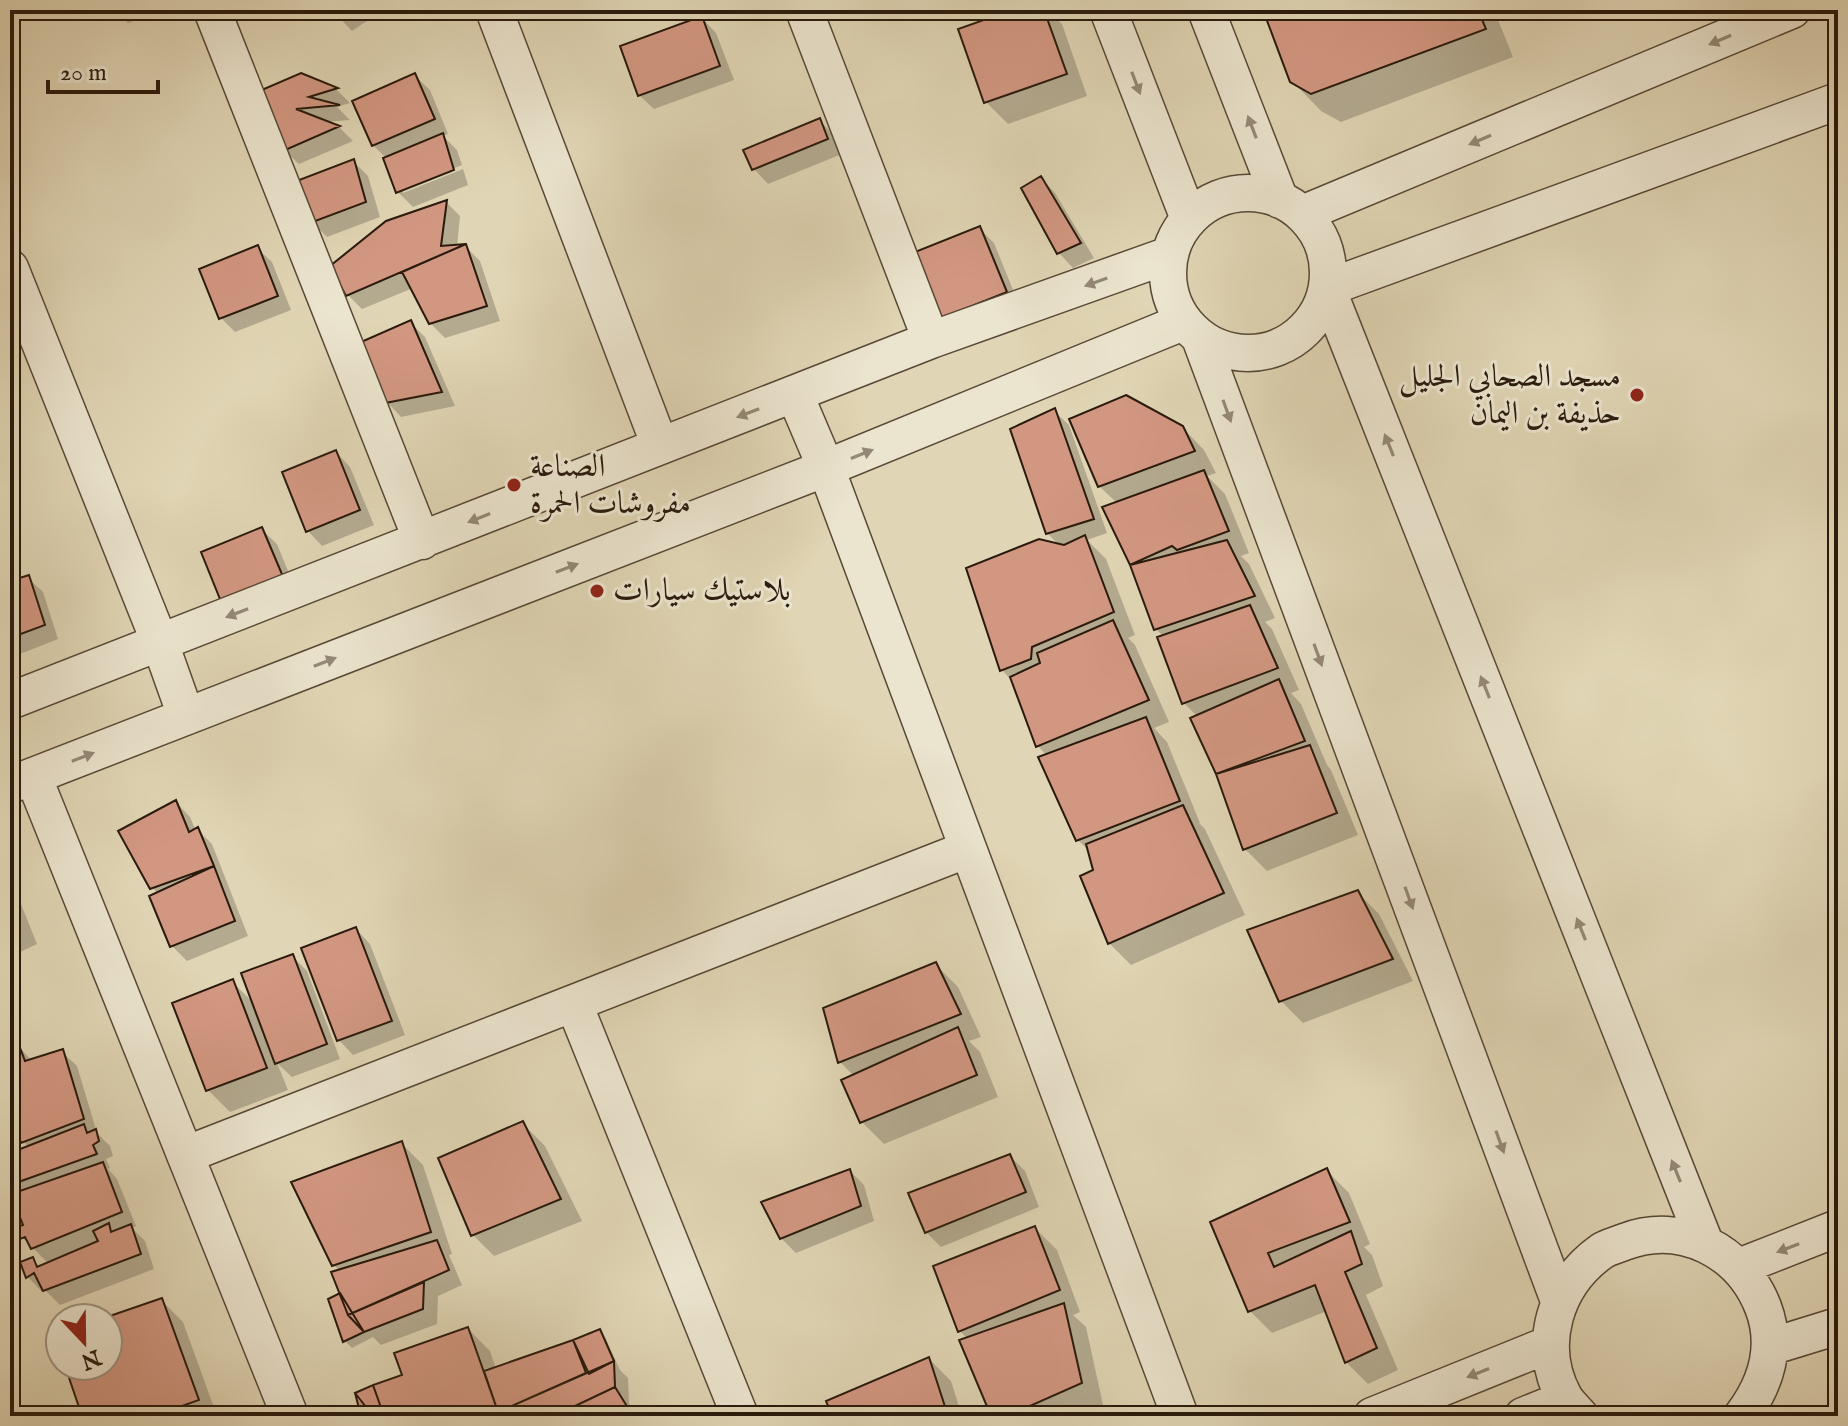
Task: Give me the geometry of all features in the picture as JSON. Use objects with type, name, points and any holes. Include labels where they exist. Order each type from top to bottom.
[{"type":"street","points":[[212,10],[422,541]]},
{"type":"street","points":[[494,10],[660,446]]},
{"type":"street","points":[[804,10],[931,340]]},
{"type":"street","points":[[1108,10],[1189,219]]},
{"type":"street","points":[[1192,330],[1224,350],[1251,353],[1277,348],[1300,334],[1317,314],[1327,288],[1327,261],[1319,235],[1291,207],[1206,10]]},
{"type":"street","points":[[1559,1301],[1192,330],[1172,301],[1168,279],[1169,255],[1176,236],[1189,219],[1208,204],[1231,195],[1256,194],[1291,207],[1792,10]]},
{"type":"street","points":[[1327,288],[1838,101]]},
{"type":"street","points":[[10,701],[931,340],[1169,255]]},
{"type":"street","points":[[10,268],[160,643],[186,716]]},
{"type":"street","points":[[1327,288],[1705,1243]]},
{"type":"street","points":[[290,1416],[185,1155],[22,780],[826,468],[1192,330]]},
{"type":"street","points":[[795,395],[826,468],[1180,1416]]},
{"type":"street","points":[[185,1155],[968,849]]},
{"type":"street","points":[[574,1004],[740,1416]]},
{"type":"street","points":[[1739,1267],[1838,1228]]},
{"type":"street","points":[[1523,1416],[1572,1407],[1554,1372],[1550,1344],[1559,1301],[1577,1272],[1604,1249],[1637,1237],[1671,1234],[1705,1243],[1723,1254],[1739,1267],[1756,1291],[1767,1318],[1770,1347],[1758,1406]]},
{"type":"street","points":[[1770,1347],[1838,1326]]},
{"type":"street","points":[[1372,1416],[1550,1344]]},
{"type":"building","points":[[1012,10],[1044,10],[1067,74],[984,103],[958,29]]},
{"type":"building","points":[[1263,10],[1478,10],[1486,29],[1311,94],[1290,82]]},
{"type":"building","points":[[702,16],[720,66],[638,96],[620,46]]},
{"type":"building","points":[[301,73],[338,88],[309,97],[340,105],[296,109],[340,126],[283,151],[257,92]]},
{"type":"building","points":[[415,73],[435,119],[372,146],[352,101]]},
{"type":"building","points":[[820,118],[828,139],[752,170],[743,150]]},
{"type":"building","points":[[443,133],[454,170],[396,193],[383,158]]},
{"type":"building","points":[[354,159],[366,202],[310,223],[299,180]]},
{"type":"building","points":[[1041,176],[1081,243],[1057,254],[1021,188]]},
{"type":"building","points":[[447,200],[441,246],[466,244],[346,296],[330,266],[386,221]]},
{"type":"building","points":[[980,226],[1007,292],[942,318],[915,252]]},
{"type":"building","points":[[466,244],[487,306],[429,324],[402,272]]},
{"type":"building","points":[[258,245],[278,296],[219,319],[199,269]]},
{"type":"building","points":[[411,320],[442,392],[385,403],[361,342]]},
{"type":"building","points":[[1126,395],[1183,426],[1195,451],[1098,487],[1069,419]]},
{"type":"building","points":[[1055,408],[1094,519],[1046,534],[1010,429]]},
{"type":"building","points":[[336,450],[360,510],[306,532],[282,472]]},
{"type":"building","points":[[1204,470],[1229,531],[1177,550],[1172,546],[1130,565],[1102,507]]},
{"type":"building","points":[[262,527],[284,579],[222,604],[201,552]]},
{"type":"building","points":[[1085,535],[1114,612],[1032,647],[1031,659],[1000,671],[966,568],[1039,539],[1064,545]]},
{"type":"building","points":[[1227,540],[1255,596],[1154,630],[1130,565]]},
{"type":"building","points":[[29,575],[45,625],[10,638],[10,581]]},
{"type":"building","points":[[1250,605],[1278,668],[1182,704],[1157,637]]},
{"type":"building","points":[[1113,620],[1149,700],[1036,747],[1010,677],[1040,663],[1037,653]]},
{"type":"building","points":[[1279,679],[1305,741],[1216,774],[1190,718]]},
{"type":"building","points":[[1146,717],[1180,801],[1076,841],[1038,757]]},
{"type":"building","points":[[1310,745],[1337,813],[1243,850],[1216,774]]},
{"type":"building","points":[[176,800],[189,832],[198,827],[214,866],[150,889],[118,831]]},
{"type":"building","points":[[1183,805],[1224,893],[1108,944],[1080,876],[1093,870],[1086,844]]},
{"type":"building","points":[[214,866],[235,921],[170,947],[149,896]]},
{"type":"building","points":[[1358,890],[1393,959],[1279,1002],[1247,930]]},
{"type":"building","points":[[356,927],[392,1021],[337,1041],[301,948]]},
{"type":"building","points":[[293,954],[327,1044],[275,1064],[241,973]]},
{"type":"building","points":[[936,962],[961,1014],[838,1063],[823,1008]]},
{"type":"building","points":[[233,979],[267,1068],[206,1091],[172,1003]]},
{"type":"building","points":[[958,1027],[977,1075],[860,1123],[841,1080]]},
{"type":"building","points":[[19,1045],[25,1061],[63,1049],[84,1119],[21,1143],[10,1118],[10,1048]]},
{"type":"building","points":[[523,1121],[561,1199],[471,1236],[438,1158]]},
{"type":"building","points":[[84,1124],[87,1133],[96,1129],[99,1141],[93,1145],[97,1154],[10,1185],[10,1153]]},
{"type":"building","points":[[402,1141],[431,1232],[332,1266],[291,1182]]},
{"type":"building","points":[[1010,1154],[1026,1192],[925,1233],[908,1193]]},
{"type":"building","points":[[103,1162],[122,1212],[31,1249],[25,1237],[20,1239],[16,1227],[23,1225],[11,1194]]},
{"type":"building","points":[[1327,1168],[1350,1222],[1268,1253],[1274,1267],[1351,1231],[1362,1264],[1345,1272],[1377,1348],[1345,1363],[1315,1285],[1248,1312],[1210,1222]]},
{"type":"building","points":[[850,1169],[861,1206],[780,1239],[761,1202]]},
{"type":"building","points":[[109,1223],[111,1232],[131,1224],[141,1254],[43,1291],[34,1273],[26,1278],[20,1262],[33,1257],[37,1267],[98,1241],[93,1231]]},
{"type":"building","points":[[1035,1226],[1060,1290],[958,1332],[933,1266]]},
{"type":"building","points":[[437,1240],[449,1270],[348,1315],[331,1272]]},
{"type":"building","points":[[424,1282],[423,1309],[364,1332],[348,1315]]},
{"type":"building","points":[[340,1293],[364,1332],[343,1342],[328,1299]]},
{"type":"building","points":[[162,1298],[199,1400],[154,1416],[82,1416],[70,1382],[124,1382],[124,1311]]},
{"type":"building","points":[[1064,1303],[1082,1383],[1007,1416],[991,1416],[959,1340]]},
{"type":"building","points":[[468,1327],[498,1412],[485,1416],[384,1416],[373,1385],[402,1375],[394,1353]]},
{"type":"building","points":[[600,1329],[614,1361],[589,1374],[573,1340]]},
{"type":"building","points":[[573,1340],[586,1373],[498,1412],[484,1371]]},
{"type":"building","points":[[929,1357],[948,1416],[832,1416],[826,1401]]},
{"type":"building","points":[[614,1361],[615,1387],[554,1416],[503,1416],[498,1412]]},
{"type":"building","points":[[373,1385],[384,1416],[373,1416],[355,1393]]},
{"type":"building","points":[[615,1387],[633,1416],[554,1416]]},
{"type":"building","points":[[355,1393],[373,1416],[361,1416]]},
{"type":"building","points":[[209,1410],[212,1416],[191,1416]]},
{"type":"place","name":"مسجد الصحابي الجليل حذيفة بن اليمان","points":[[1637,395]]},
{"type":"place","name":"الصناعة مفروشات الحمرة","points":[[514,485]]},
{"type":"place","name":"بلاستيك سيارات","points":[[597,591]]}]
